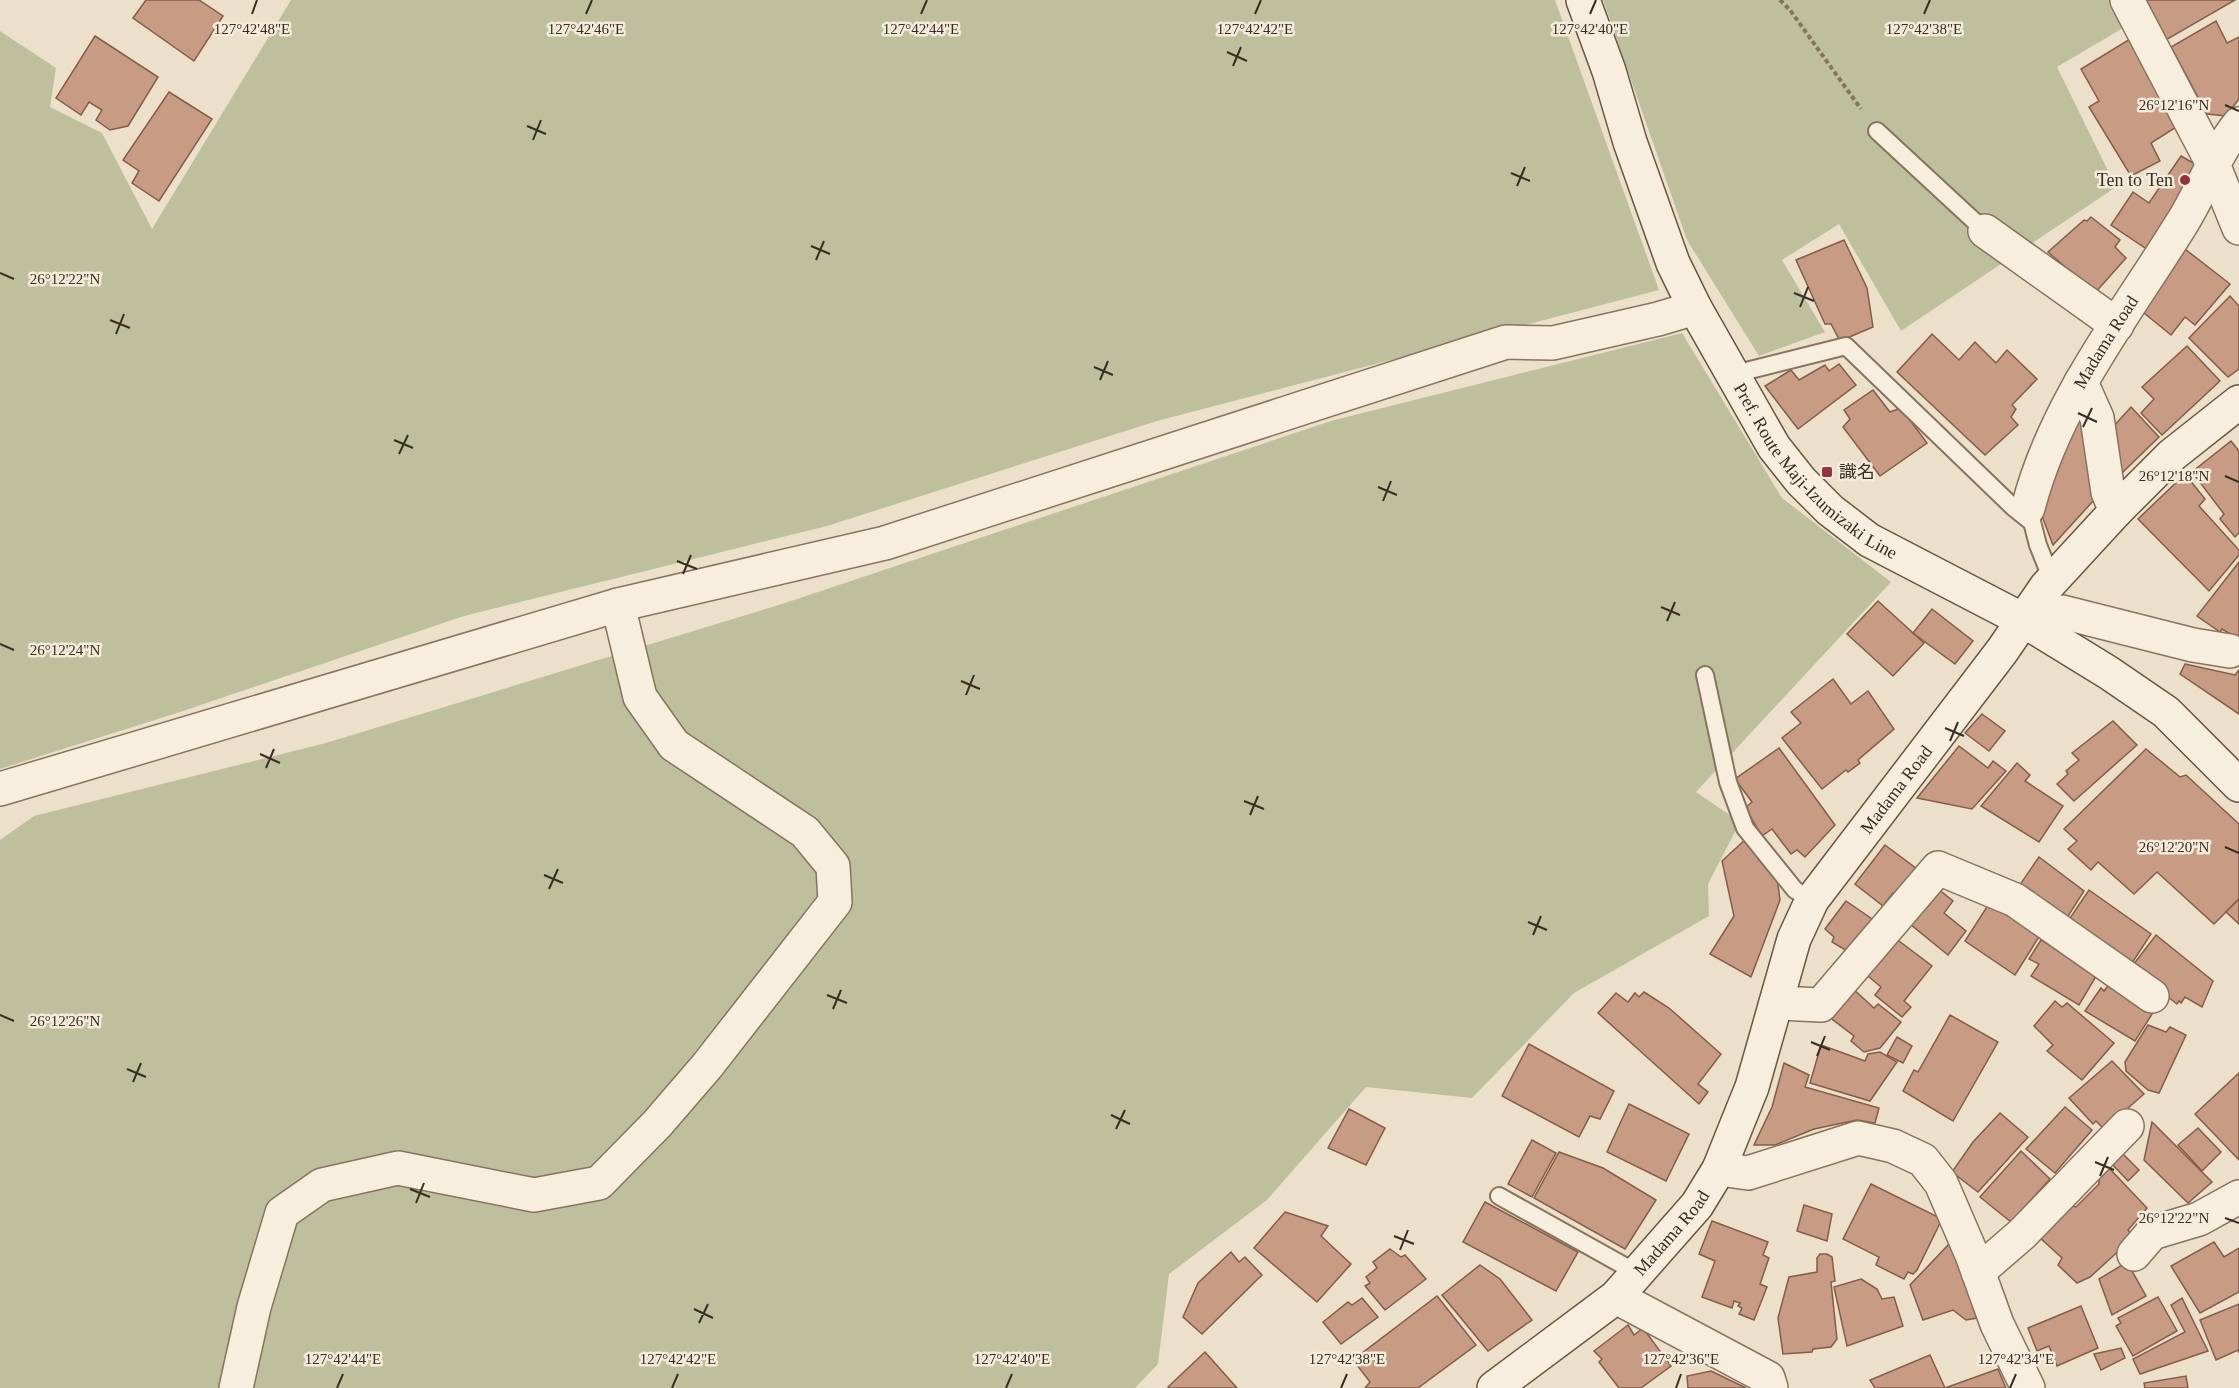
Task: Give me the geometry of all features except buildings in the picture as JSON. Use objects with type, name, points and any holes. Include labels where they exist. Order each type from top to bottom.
[{"type":"street","name":"Pref. Route Maji-Izumizaki Line","points":[[1583,0],[1673,263],[1695,308],[1774,447],[1801,481],[1830,510],[1869,540],[2023,620],[2109,673],[2166,712],[2239,784]]},
{"type":"street","points":[[2127,0],[2213,164],[2239,228]]},
{"type":"street","name":"Madama Road","points":[[2030,515],[2034,483],[2068,406],[2183,222],[2213,164],[2239,124]]},
{"type":"street","points":[[1985,231],[2117,325]]},
{"type":"street","points":[[0,789],[618,605],[885,543],[1506,342],[1553,343],[1658,319],[1695,308]]},
{"type":"street","points":[[2081,382],[2097,417],[2108,492],[2116,511]]},
{"type":"street","name":"Madama Road","points":[[1494,1388],[1627,1285],[1697,1205],[1719,1169],[1752,1087],[1794,939],[1812,900],[1934,741],[2052,580],[2172,455],[2239,402]]},
{"type":"street","points":[[236,1388],[254,1307],[282,1213],[322,1185],[398,1168],[534,1195],[599,1183],[657,1124],[707,1066],[835,902],[833,866],[806,832],[674,745],[640,697],[618,605]]},
{"type":"street","points":[[2023,620],[2062,612],[2193,645],[2229,651]]},
{"type":"street","points":[[1776,1003],[1821,1005],[1938,868],[2015,900],[2152,996]]},
{"type":"street","points":[[1978,1272],[2022,1234],[2127,1126]]},
{"type":"street","points":[[1719,1169],[1748,1173],[1858,1138],[1893,1146],[1923,1160],[1941,1183],[1997,1324],[2028,1388]]},
{"type":"street","points":[[2134,1254],[2152,1233],[2199,1219],[2239,1197]]},
{"type":"street","points":[[1627,1285],[1768,1378],[1771,1388]]},
{"type":"lane","points":[[1877,131],[1985,231]]},
{"type":"lane","points":[[1734,378],[1750,370],[1846,346],[2014,508],[2030,515],[2052,580]]},
{"type":"lane","points":[[1705,675],[1728,782],[1745,828],[1795,890],[1812,900]]},
{"type":"lane","points":[[1499,1196],[1627,1285]]},
{"type":"path","points":[[1780,0],[1790,10],[1877,131]]},
{"type":"green space","points":[[291,0],[1555,0],[1659,290],[1157,421],[827,526],[464,616],[180,712],[0,769],[0,31],[56,68],[50,107],[102,133],[152,229]]},
{"type":"green space","points":[[1603,0],[2110,0],[2123,28],[2057,67],[2116,187],[1901,331],[1839,224],[1782,260],[1825,332],[1759,356],[1687,240]]},
{"type":"green space","points":[[1682,333],[1782,498],[1891,582],[1696,792],[1740,822],[1708,884],[1709,916],[1574,993],[1472,1098],[1366,1087],[1267,1200],[1169,1274],[1158,1364],[1135,1388],[0,1388],[0,840],[34,816],[326,743],[785,603],[1331,421]]},
{"type":"place","name":"Ten to Ten","points":[[2185,180]]},
{"type":"place","name":"識名","points":[[1827,472]]}]
